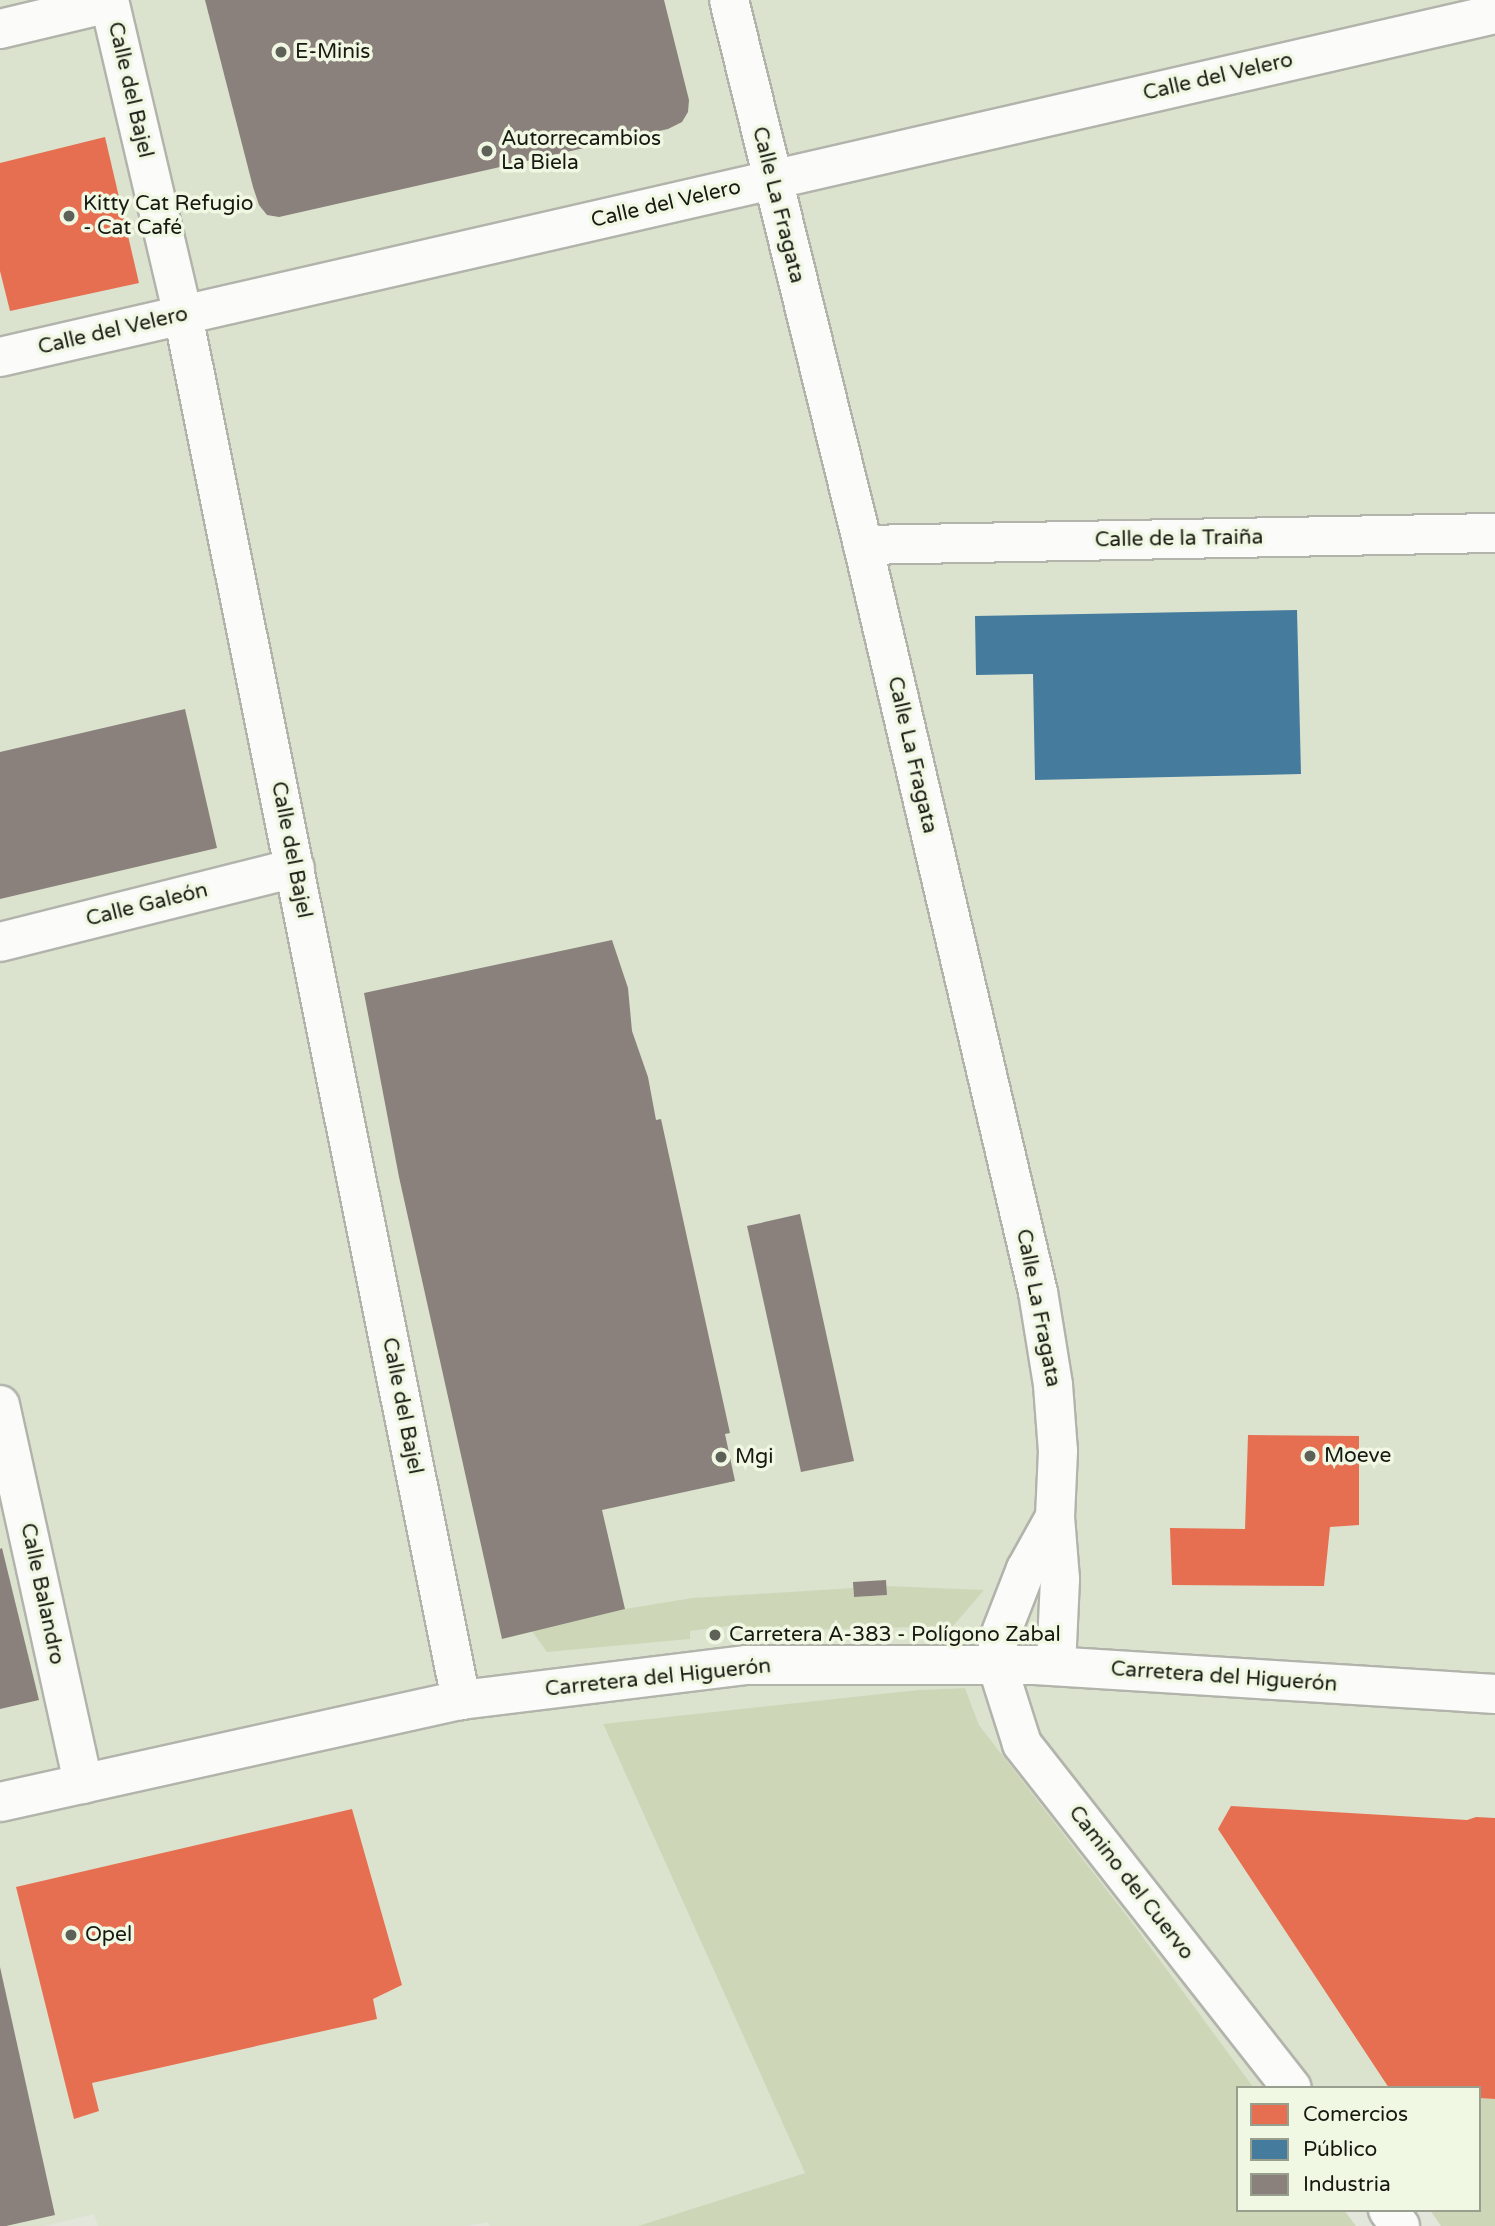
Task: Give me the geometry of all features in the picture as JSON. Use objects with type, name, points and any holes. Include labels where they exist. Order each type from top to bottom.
[{"type":"street","name":"Calle La Fragata","points":[[729,0],[863,545],[1038,1292],[1054,1385],[1058,1451],[1055,1517],[1060,1579],[1056,1666]]},
{"type":"street","name":"Calle del Bajel","points":[[0,29],[109,1],[183,315],[461,1700]]},
{"type":"street","name":"Calle del Velero","points":[[0,357],[1495,14]]},
{"type":"street","name":"Calle de la Traiña","points":[[863,545],[1495,533]]},
{"type":"street","name":"Calle Galeón","points":[[0,942],[295,868]]},
{"type":"street","name":"Calle Balandro","points":[[0,1405],[83,1784]]},
{"type":"street","name":"Calle La Fragata","points":[[997,1665],[999,1641],[1012,1603],[1026,1569],[1055,1517]]},
{"type":"street","name":"Carretera del Higuerón","points":[[0,1802],[461,1700],[747,1665],[1056,1666],[1495,1694]]},
{"type":"street","name":"Camino del Cuervo","points":[[997,1665],[1022,1744],[1290,2086]]},
{"type":"shaded area","points":[[0,0],[1495,0],[1495,2099],[1481,2098],[1481,2086],[1253,2086],[1134,1925],[979,1725],[965,1688],[918,1690],[603,1725],[805,2173],[638,2226],[490,2226],[488,2222],[466,2226],[98,2226],[94,2214],[45,2226],[0,2226]]},
{"type":"shaded area","points":[[887,1586],[984,1590],[953,1626],[737,1632],[736,1625],[690,1631],[690,1639],[547,1652],[532,1631],[625,1609],[692,1598],[853,1588],[854,1597],[887,1595]]},
{"type":"shaded area","points":[[965,1688],[979,1725],[1134,1925],[1253,2086],[1236,2086],[1236,2212],[1346,2212],[1356,2226],[638,2226],[805,2173],[603,1724],[918,1690]]},
{"type":"shaded area","points":[[1481,2098],[1495,2099],[1495,2226],[1441,2226],[1431,2212],[1481,2212]]},
{"type":"building: Comercios","points":[[105,137],[139,283],[10,311],[0,271],[0,163]]},
{"type":"building: Comercios","points":[[1248,1435],[1359,1436],[1359,1525],[1330,1527],[1324,1586],[1172,1585],[1170,1528],[1245,1529]]},
{"type":"building: Comercios","points":[[1231,1806],[1467,1820],[1476,1817],[1495,1818],[1495,2099],[1481,2098],[1481,2086],[1388,2086],[1218,1829]]},
{"type":"building: Comercios","points":[[352,1809],[402,1985],[373,1999],[377,2019],[92,2083],[99,2111],[74,2119],[16,1887]]},
{"type":"building: Público","points":[[1297,610],[1301,774],[1035,780],[1033,674],[976,675],[975,616]]},
{"type":"building: Industria","points":[[205,0],[664,0],[689,100],[688,112],[682,122],[668,129],[279,217],[267,215],[259,205],[253,187]]},
{"type":"building: Industria","points":[[185,709],[217,848],[0,899],[0,752]]},
{"type":"building: Industria","points":[[612,940],[628,988],[632,1031],[648,1077],[656,1120],[661,1119],[730,1433],[725,1434],[735,1481],[602,1510],[625,1609],[502,1639],[399,1177],[364,993]]},
{"type":"building: Industria","points":[[800,1214],[854,1461],[801,1472],[747,1226]]},
{"type":"building: Industria","points":[[2,1548],[39,1700],[0,1709],[0,1549]]},
{"type":"building: Industria","points":[[886,1580],[887,1595],[854,1597],[853,1582]]},
{"type":"building: Industria","points":[[0,1967],[55,2215],[6,2226],[0,2226]]},
{"type":"place","name":"E-Minis","points":[[281,52]]},
{"type":"place","name":"Autorrecambios La Biela","points":[[487,151]]},
{"type":"place","name":"Kitty Cat Refugio - Cat Café","points":[[69,216]]},
{"type":"place","name":"Moeve","points":[[1310,1456]]},
{"type":"place","name":"Mgi","points":[[721,1457]]},
{"type":"place","name":"Carretera A-383 - Polígono Zabal","points":[[715,1635]]},
{"type":"place","name":"Opel","points":[[71,1935]]}]
